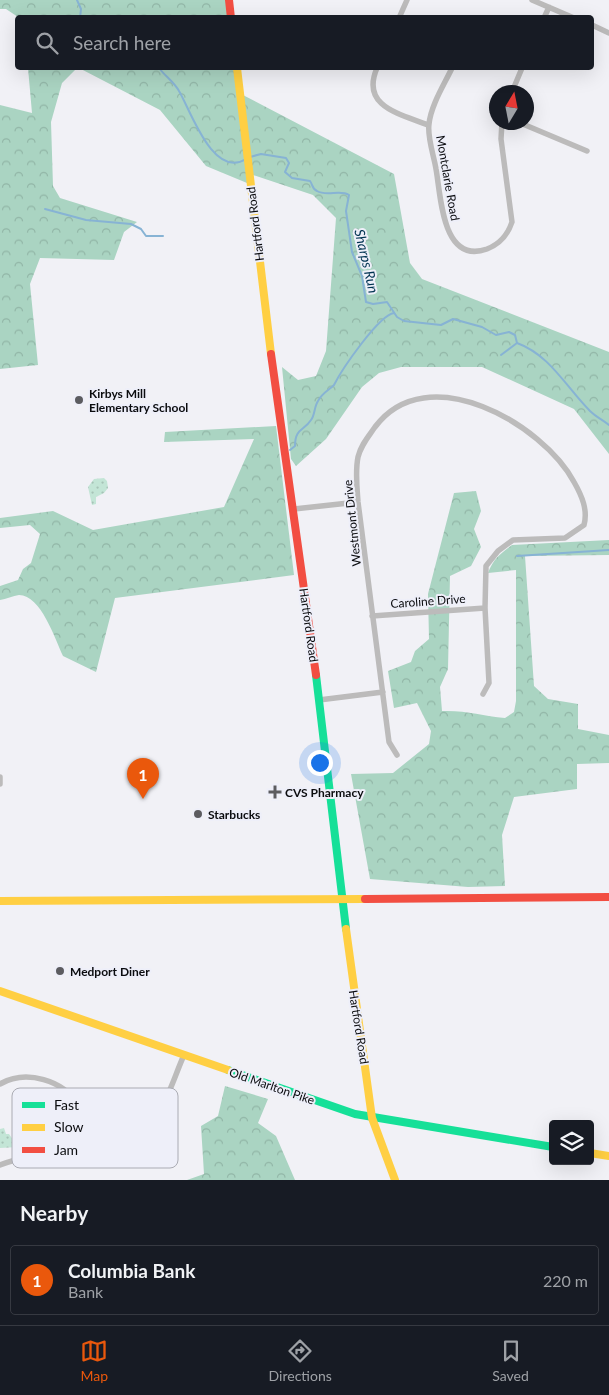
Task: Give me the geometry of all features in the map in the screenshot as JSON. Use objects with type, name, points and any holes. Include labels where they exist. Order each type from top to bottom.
[{"type":"main road","points":[[229,0],[231,15]]},
{"type":"main road","name":"Hartford Road","points":[[236,70],[274,375],[319,700],[344,899],[353,989],[372,1118],[395,1180]]},
{"type":"main road","points":[[0,900],[609,897]]},
{"type":"main road","name":"Old Marlton Pike","points":[[0,992],[327,1106],[372,1118],[549,1146]]},
{"type":"main road","points":[[594,1154],[609,1156]]},
{"type":"street","points":[[399,0],[406,2],[400,15]]},
{"type":"street","points":[[532,0],[567,15]]},
{"type":"street","points":[[546,15],[550,7]]},
{"type":"street","points":[[594,26],[609,32]]},
{"type":"street","points":[[376,70],[373,84],[379,103],[387,109],[428,124]]},
{"type":"street","name":"Montclarie Road","points":[[451,70],[428,124],[446,228],[458,245],[477,250],[493,246],[509,230],[512,222],[501,139],[502,130]]},
{"type":"street","points":[[515,85],[521,70]]},
{"type":"street","points":[[534,129],[587,151]]},
{"type":"street","name":"Westmont Drive","points":[[397,755],[389,742],[358,502],[356,470],[363,444],[379,423],[389,413],[415,400],[431,397],[456,400],[476,405],[517,423],[538,438],[564,465],[580,493],[586,512],[584,525],[565,538],[513,540],[491,558],[486,566],[485,608],[489,683],[483,694]]},
{"type":"street","points":[[294,509],[358,502]]},
{"type":"street","name":"Caroline Drive","points":[[372,616],[485,608]]},
{"type":"street","points":[[319,700],[383,692]]},
{"type":"street","points":[[0,777],[0,784]]},
{"type":"street","points":[[170,1088],[184,1055]]},
{"type":"street","points":[[0,1084],[17,1077],[36,1078],[60,1088]]},
{"type":"street","points":[[0,1165],[12,1161]]},
{"type":"green space","points":[[0,0],[228,0],[230,15],[15,15],[6,9],[0,9]]},
{"type":"green space","points":[[28,70],[75,70],[62,83],[51,122],[53,186],[60,198],[137,222],[124,232],[114,260],[40,258],[30,284],[38,365],[0,369],[0,105],[32,113]]},
{"type":"green space","points":[[83,70],[237,70],[241,94],[394,174],[410,263],[422,279],[609,352],[609,454],[574,409],[482,367],[401,367],[379,373],[362,387],[326,439],[296,466],[291,459],[282,367],[298,380],[316,376],[326,351],[336,218],[313,195],[247,173],[247,183],[206,166],[160,110]]},
{"type":"green space","points":[[276,426],[294,575],[115,598],[96,672],[63,656],[46,619],[34,602],[27,597],[19,595],[0,600],[0,586],[18,580],[23,569],[31,563],[40,534],[30,525],[0,528],[0,518],[53,511],[93,530],[224,507],[254,439],[164,442],[165,432]]},
{"type":"green space","points":[[104,478],[107,481],[108,488],[104,493],[96,497],[96,504],[92,505],[88,487],[94,479]]},
{"type":"green space","points":[[476,491],[481,511],[474,529],[481,547],[471,566],[450,576],[448,669],[440,687],[442,711],[466,712],[505,718],[514,712],[516,701],[516,570],[488,573],[498,557],[512,545],[609,540],[609,555],[525,556],[534,686],[548,699],[578,704],[578,729],[609,735],[609,763],[577,764],[577,789],[514,797],[502,835],[505,886],[468,887],[370,879],[351,774],[393,773],[429,744],[431,731],[417,703],[394,708],[388,671],[411,662],[415,651],[429,639],[428,594],[454,493]]},
{"type":"green space","points":[[225,1086],[268,1099],[258,1123],[276,1136],[295,1180],[187,1180],[204,1174],[201,1126],[218,1116]]},
{"type":"green space","points":[[4,1128],[6,1134],[9,1134],[12,1138],[12,1147],[0,1148],[0,1129]]},
{"type":"waterway","name":"Sharps Run","points":[[77,0],[81,9],[80,15]]},
{"type":"waterway","name":"Sharps Run","points":[[161,70],[177,88],[196,126],[213,151],[223,160],[234,163],[246,159]]},
{"type":"waterway","name":"Sharps Run","points":[[250,157],[261,154],[286,158],[289,163],[285,172],[292,178],[310,181],[314,189],[321,193],[345,193],[349,195],[346,211],[352,252],[362,276],[366,302],[373,304],[387,302],[397,317],[404,321],[441,325],[453,319],[482,327],[496,335],[509,332],[515,335],[517,343]]},
{"type":"waterway","points":[[45,209],[86,220],[131,224],[141,229],[146,236],[163,236]]},
{"type":"waterway","points":[[290,450],[295,446],[298,433],[312,418],[320,398],[334,385],[371,332],[387,316],[394,313]]},
{"type":"waterway","name":"Sharps Run","points":[[517,343],[529,348],[548,363],[581,402],[609,425]]},
{"type":"waterway","points":[[501,355],[517,343]]},
{"type":"waterway","points":[[517,556],[609,550]]},
{"type":"traffic: fast","points":[[316,675],[346,929]]},
{"type":"traffic: fast","points":[[228,1070],[355,1114],[549,1146]]},
{"type":"traffic: slow","points":[[237,70],[271,354]]},
{"type":"traffic: slow","points":[[0,901],[365,899]]},
{"type":"traffic: slow","points":[[346,929],[372,1118],[395,1180]]},
{"type":"traffic: slow","points":[[0,991],[228,1070]]},
{"type":"traffic: slow","points":[[594,1154],[609,1156]]},
{"type":"traffic: jam","points":[[229,0],[231,15]]},
{"type":"traffic: jam","points":[[271,354],[316,675]]},
{"type":"traffic: jam","points":[[365,899],[609,897]]},
{"type":"place","name":"Kirbys Mill Elementary School","points":[[79,400]]},
{"type":"place","name":"CVS Pharmacy","points":[[275,792]]},
{"type":"place","name":"Columbia Bank","points":[[143,799]]},
{"type":"place","name":"Starbucks","points":[[198,814]]},
{"type":"place","name":"Medport Diner","points":[[60,971]]}]
